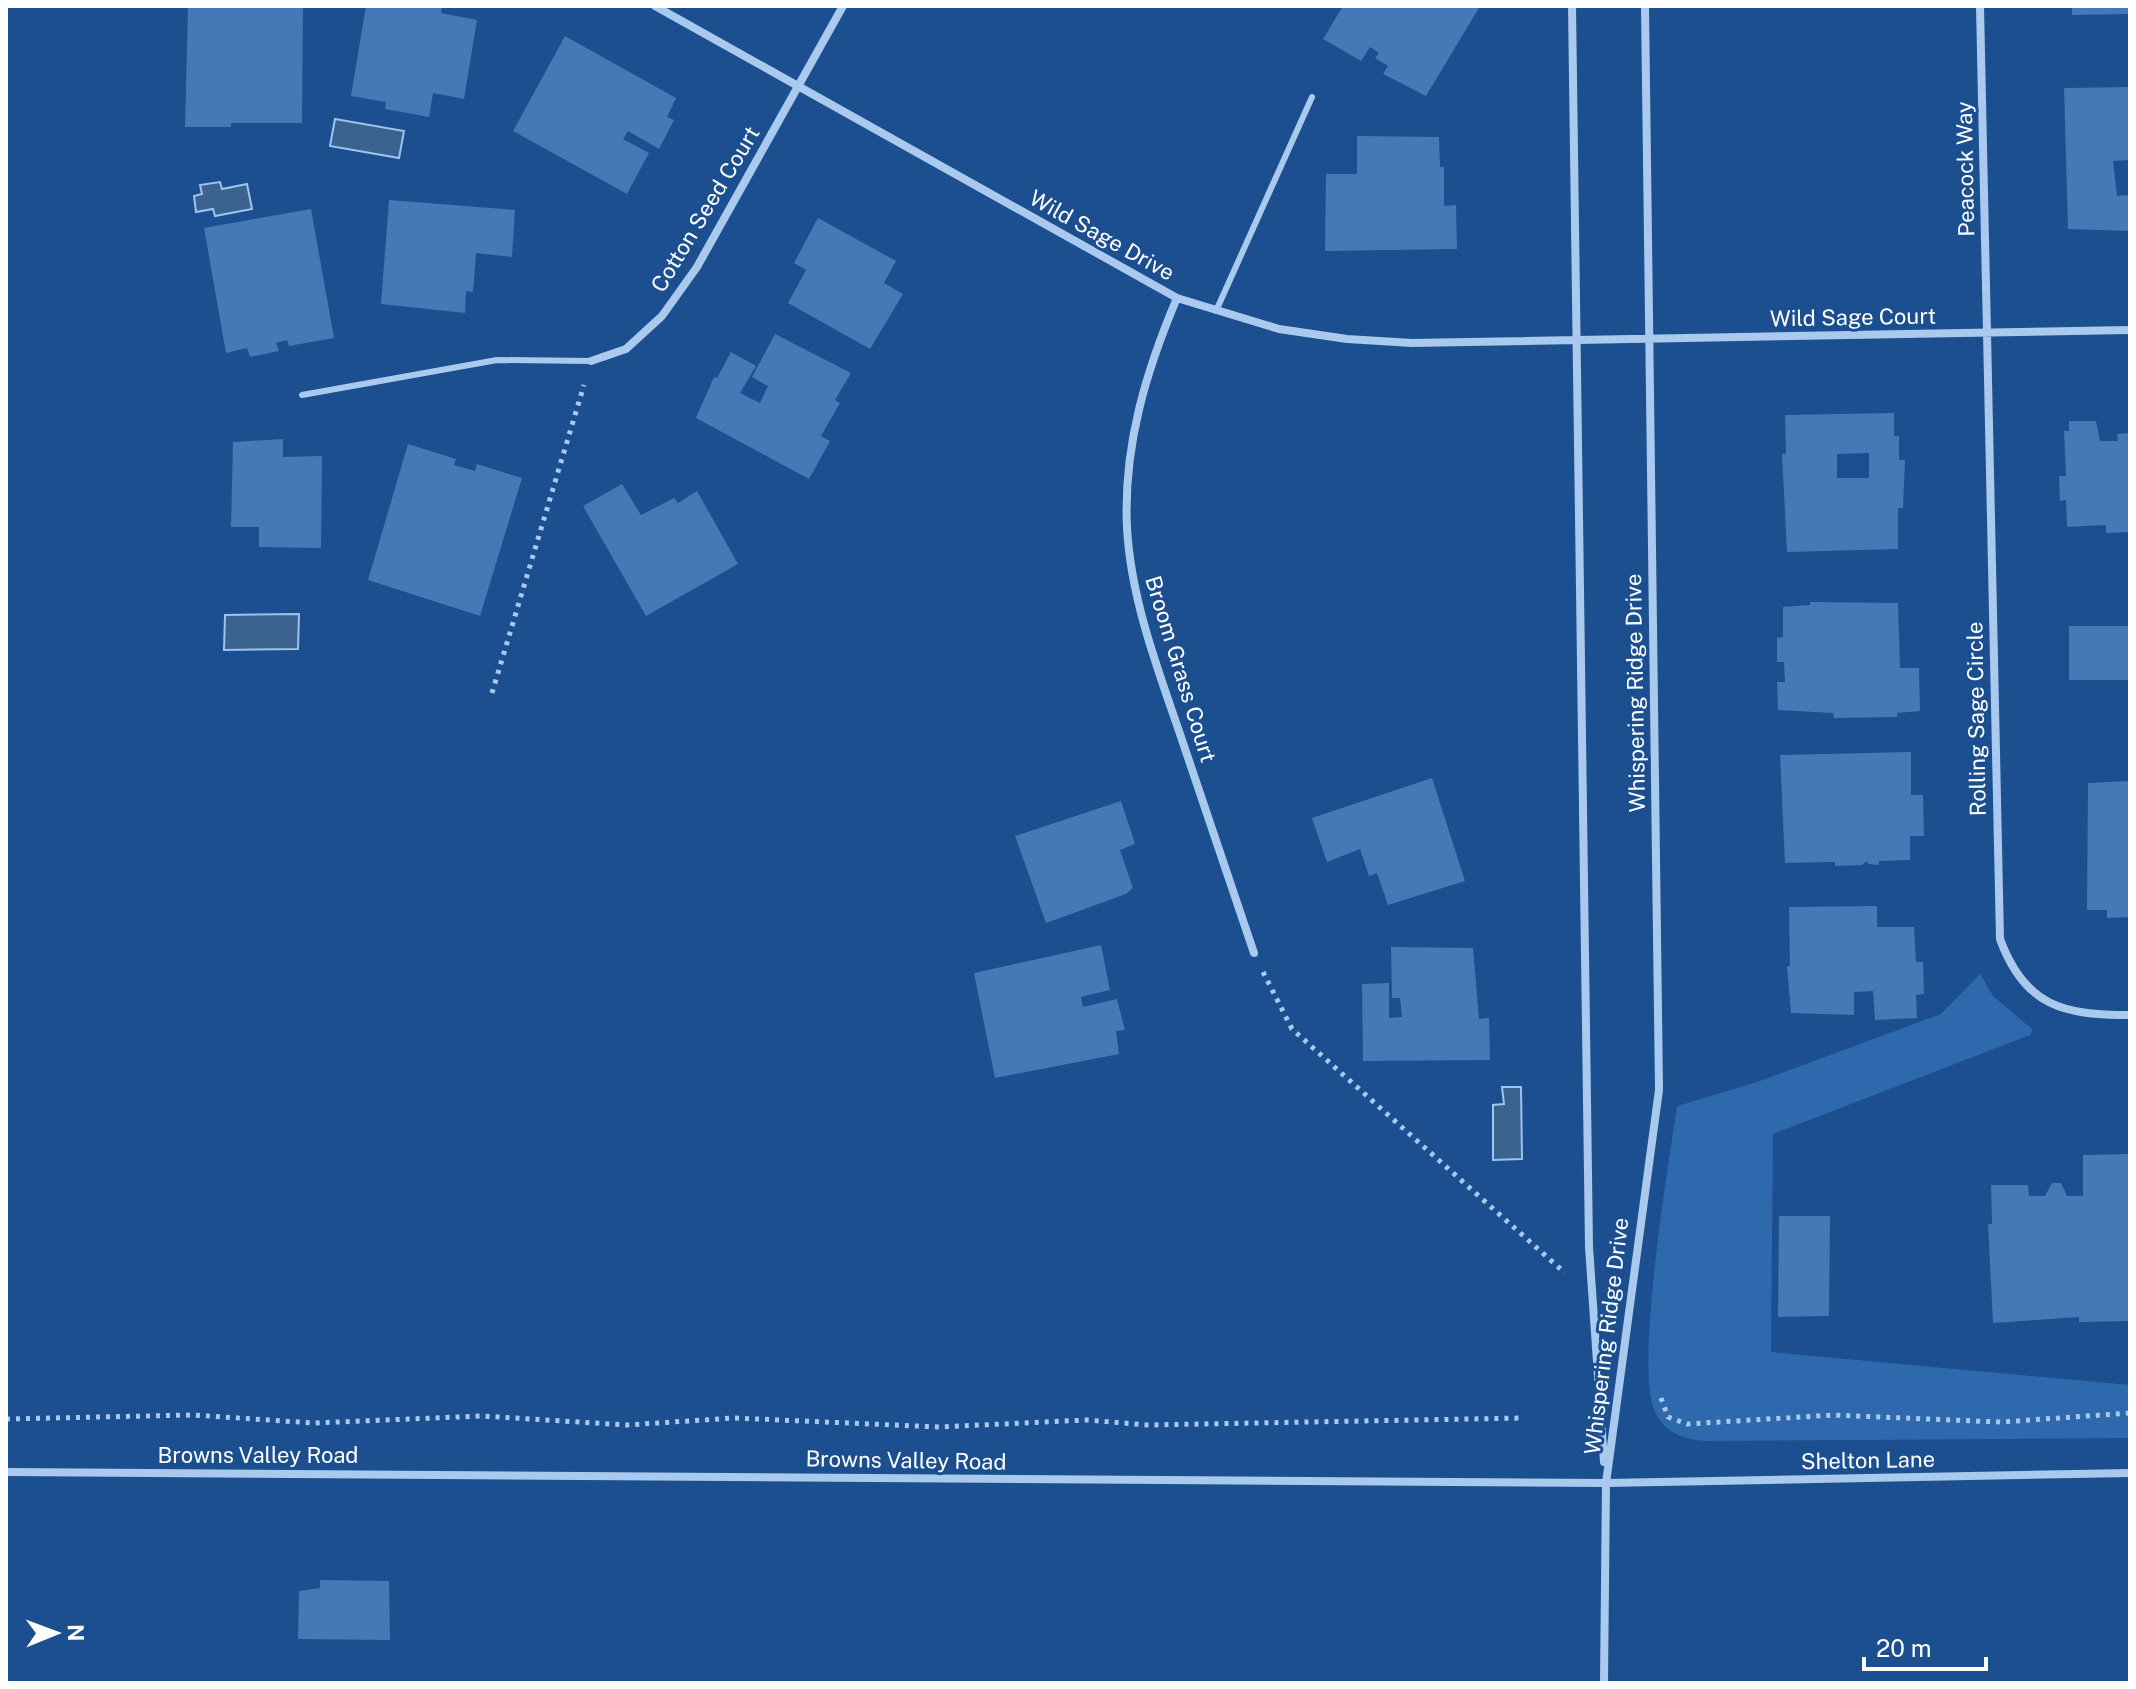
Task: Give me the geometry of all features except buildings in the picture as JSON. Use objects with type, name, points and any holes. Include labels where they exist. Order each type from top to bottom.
[{"type":"street","name":"Wild Sage Drive","points":[[655,6],[1177,298],[1279,329],[1347,339],[1412,343],[1577,340]]},
{"type":"street","name":"Cotton Seed Court","points":[[591,361],[626,349],[662,316],[697,267],[843,6]]},
{"type":"street","name":"Whispering Ridge Drive","points":[[1572,6],[1589,1247],[1606,1483]]},
{"type":"street","name":"Whispering Ridge Drive","points":[[1606,1483],[1659,1090],[1645,6]]},
{"type":"street","name":"Peacock Way","points":[[1980,6],[1985,332]]},
{"type":"street","name":"Broom Grass Court","points":[[1177,298],[1153,352],[1135,422],[1127,527],[1136,594],[1155,660],[1254,953]]},
{"type":"street","name":"Wild Sage Court","points":[[1577,340],[2130,330]]},
{"type":"street","name":"Rolling Sage Circle","points":[[1985,332],[2000,939],[2010,965],[2023,982],[2058,1010],[2077,1015],[2130,1015]]},
{"type":"street","name":"Browns Valley Road","points":[[6,1472],[1606,1483]]},
{"type":"street","name":"Shelton Lane","points":[[1606,1483],[2130,1473]]},
{"type":"street","points":[[1604,1683],[1606,1483]]},
{"type":"lane","points":[[1216,311],[1312,97]]},
{"type":"lane","points":[[302,395],[497,360],[591,361]]},
{"type":"path","points":[[492,693],[591,361]]},
{"type":"path","points":[[1254,953],[1292,1029],[1567,1274]]},
{"type":"path","points":[[1661,1398],[1668,1417],[1687,1424],[1833,1415],[2001,1422],[2130,1413]]},
{"type":"path","points":[[6,1419],[193,1415],[313,1423],[467,1415],[627,1425],[734,1418],[939,1427],[1042,1421],[1148,1425],[1522,1418]]},
{"type":"shaded area","points":[[335,119],[404,131],[399,158],[330,146]]},
{"type":"shaded area","points":[[220,182],[222,189],[247,184],[252,209],[215,216],[213,209],[196,212],[194,196],[202,194],[200,185]]},
{"type":"shaded area","points":[[299,614],[298,649],[224,650],[225,615]]},
{"type":"shaded area","points":[[1980,974],[1993,996],[2033,1030],[2030,1035],[1773,1134],[1771,1352],[2130,1385],[2130,1438],[1705,1441],[1689,1439],[1669,1430],[1655,1412],[1648,1354],[1655,1264],[1677,1106],[1757,1082],[1941,1014]]},
{"type":"shaded area","points":[[1502,1087],[1521,1087],[1522,1159],[1493,1160],[1493,1105],[1504,1104]]}]
